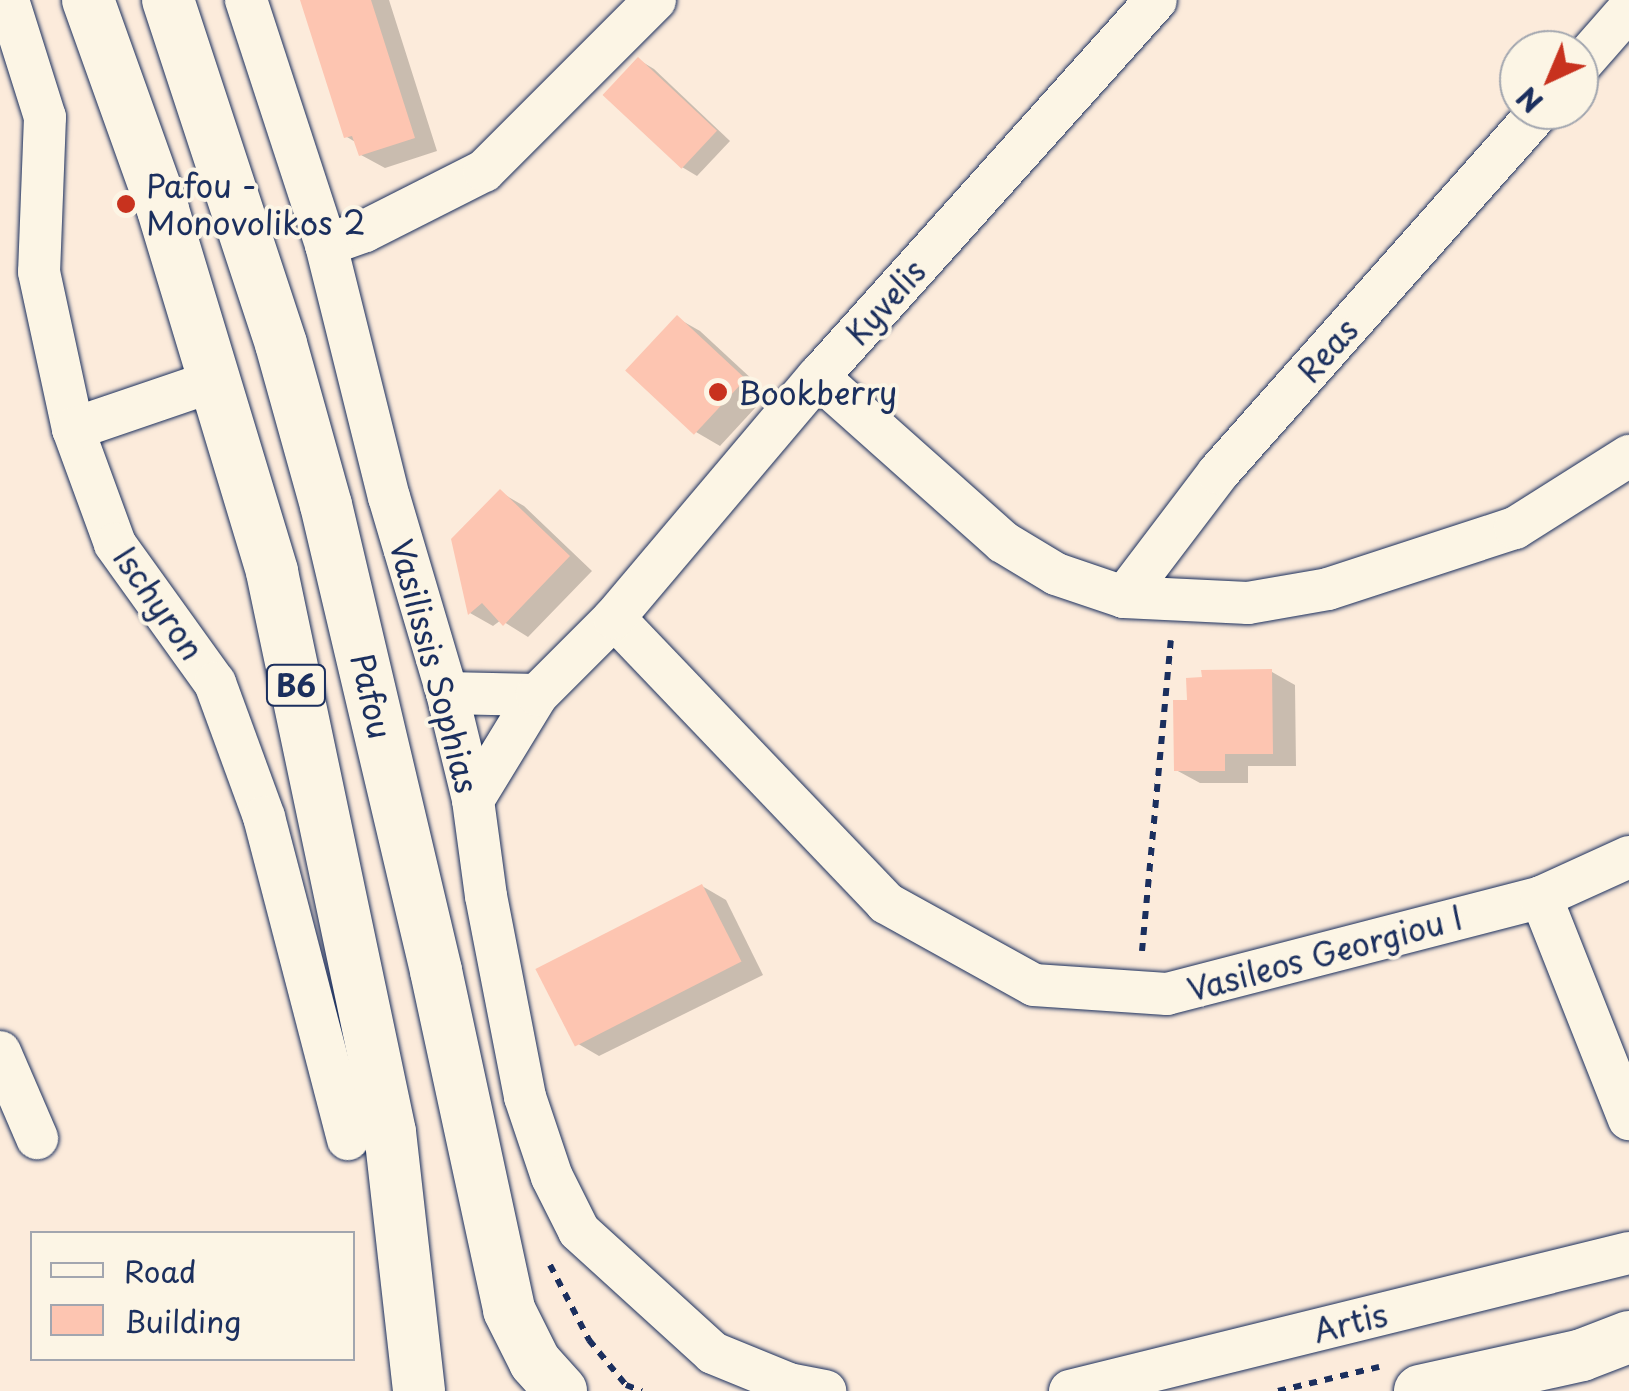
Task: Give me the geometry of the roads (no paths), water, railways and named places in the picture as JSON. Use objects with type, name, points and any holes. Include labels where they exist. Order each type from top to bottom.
[{"type":"main road","name":"B6","points":[[88,0],[163,210],[272,572],[390,1132],[419,1391]]},
{"type":"main road","name":"Pafou","points":[[168,0],[301,415],[358,633],[509,1310],[536,1362],[561,1391]]},
{"type":"main road","points":[[1420,1391],[1582,1354],[1629,1337]]},
{"type":"street","name":"Ischyron","points":[[8,0],[45,118],[39,272],[73,429],[116,544],[215,684],[264,817],[348,1139]]},
{"type":"street","name":"Vasilissis Sophias","points":[[246,0],[326,246],[388,498],[447,692],[473,800],[486,896],[525,1097],[552,1176],[579,1231],[656,1306],[713,1354],[789,1384],[825,1391]]},
{"type":"street","points":[[326,246],[366,232],[484,171],[656,0]]},
{"type":"street","name":"Kyvelis","points":[[473,800],[537,696],[614,618],[818,377],[1156,0]]},
{"type":"street","points":[[1599,44],[1629,10]]},
{"type":"street","name":"Reas","points":[[1124,598],[1218,473],[1522,130]]},
{"type":"street","points":[[818,377],[1003,542],[1056,574],[1124,598],[1248,603],[1328,589],[1515,528],[1629,456]]},
{"type":"street","points":[[73,429],[214,382]]},
{"type":"street","name":"Vasileos Georgiou I","points":[[614,618],[886,903],[1034,986],[1167,994],[1540,897],[1629,857]]},
{"type":"street","points":[[447,692],[537,696]]},
{"type":"street","points":[[436,971],[486,896]]},
{"type":"street","points":[[1540,897],[1629,1119]]},
{"type":"street","points":[[0,1052],[37,1138]]},
{"type":"street","name":"Artis","points":[[1070,1391],[1629,1253]]},
{"type":"place","name":"Pafou - Monovolikos 2","points":[[126,204]]},
{"type":"place","name":"Bookberry","points":[[718,392]]}]
